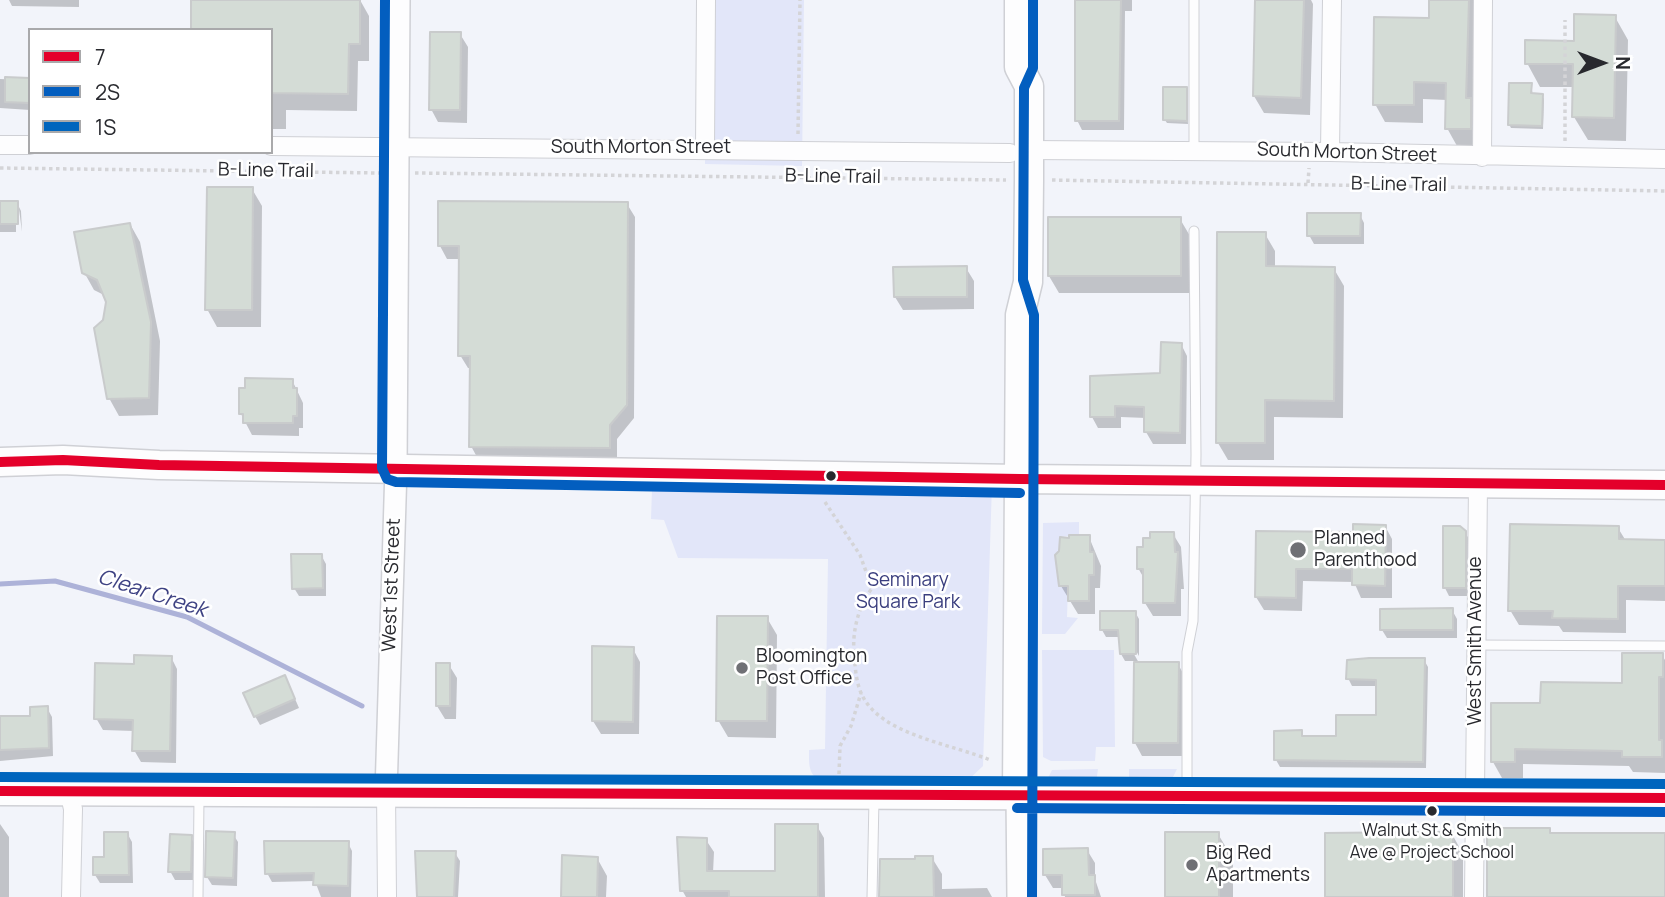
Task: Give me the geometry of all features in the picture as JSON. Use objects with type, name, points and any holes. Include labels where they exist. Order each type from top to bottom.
[{"type":"main road","points":[[1017,794],[1020,315],[1009,282],[1019,208],[1019,166],[1010,84],[1019,67],[1020,0]]},
{"type":"main road","points":[[0,462],[63,460],[1020,479],[1665,485]]},
{"type":"main road","points":[[0,791],[1665,798]]},
{"type":"street","name":"West 1st Street","points":[[386,792],[396,468],[399,0]]},
{"type":"street","points":[[705,148],[706,0]]},
{"type":"street","points":[[1330,152],[1332,0]]},
{"type":"street","points":[[1482,157],[1483,0]]},
{"type":"street","points":[[0,145],[28,145]]},
{"type":"street","name":"South Morton Street","points":[[273,146],[397,149],[798,149],[1019,166],[1194,150],[1665,159]]},
{"type":"street","name":"West Smith Avenue","points":[[1474,897],[1478,483]]},
{"type":"street","points":[[69,791],[73,809],[71,897]]},
{"type":"street","points":[[386,792],[387,897]]},
{"type":"street","points":[[1017,794],[1018,897]]},
{"type":"lane","points":[[1194,0],[1194,150]]},
{"type":"lane","points":[[1187,797],[1187,652],[1193,621],[1195,480],[1194,231]]},
{"type":"lane","points":[[1475,645],[1665,646]]},
{"type":"lane","points":[[198,792],[198,897]]},
{"type":"lane","points":[[872,897],[874,794]]},
{"type":"path","points":[[798,149],[800,0]]},
{"type":"path","points":[[1565,20],[1565,137]]},
{"type":"path","name":"B-Line Trail","points":[[0,168],[397,173],[1019,166],[1665,191]]},
{"type":"path","points":[[825,502],[860,555],[872,588]]},
{"type":"path","points":[[839,774],[840,746],[851,726],[861,693],[855,635],[864,601],[872,588],[880,583],[917,575]]},
{"type":"path","points":[[861,693],[872,710],[896,727],[990,760]]},
{"type":"green space","points":[[706,0],[804,0],[802,166],[705,164]]},
{"type":"green space","name":"Seminary Square Park","points":[[992,484],[983,766],[965,783],[823,783],[812,773],[809,750],[825,749],[828,559],[678,558],[664,520],[651,519],[652,489]]},
{"type":"green space","points":[[1079,522],[1079,535],[1060,537],[1059,551],[1055,555],[1059,586],[1068,586],[1067,617],[1078,618],[1065,634],[1042,634],[1043,523]]},
{"type":"green space","points":[[1042,650],[1114,650],[1115,747],[1096,747],[1095,761],[1051,761],[1043,757]]},
{"type":"green space","points":[[1098,769],[1096,783],[1044,786],[1052,770]]},
{"type":"green space","points":[[1129,769],[1177,769],[1172,779],[1137,782],[1129,779]]},
{"type":"building","points":[[191,0],[360,0],[360,44],[349,44],[348,94],[273,93],[273,28],[191,28]]},
{"type":"building","points":[[1075,0],[1121,0],[1119,121],[1075,121]]},
{"type":"building","points":[[1255,0],[1304,0],[1301,98],[1253,96]]},
{"type":"building","points":[[1429,0],[1469,0],[1466,98],[1471,98],[1471,129],[1445,129],[1446,83],[1414,82],[1414,105],[1373,105],[1374,17],[1429,18]]},
{"type":"building","points":[[1574,14],[1616,15],[1614,118],[1572,117],[1573,64],[1525,64],[1525,40],[1574,41]]},
{"type":"building","points":[[430,32],[461,32],[460,110],[429,110]]},
{"type":"building","points":[[5,77],[28,78],[28,103],[5,102]]},
{"type":"building","points":[[1509,83],[1532,83],[1531,93],[1543,94],[1542,126],[1508,125]]},
{"type":"building","points":[[1163,87],[1187,87],[1187,121],[1163,120]]},
{"type":"building","points":[[207,187],[253,187],[252,310],[205,310]]},
{"type":"building","points":[[0,201],[18,201],[18,224],[0,224]]},
{"type":"building","points":[[438,201],[628,202],[627,405],[610,425],[610,448],[469,447],[470,356],[458,356],[459,246],[438,246]]},
{"type":"building","points":[[1307,213],[1361,213],[1360,236],[1307,236]]},
{"type":"building","points":[[1048,217],[1181,217],[1181,276],[1048,276]]},
{"type":"building","points":[[130,223],[151,322],[149,398],[107,399],[94,328],[103,320],[106,302],[97,280],[82,273],[74,232]]},
{"type":"building","points":[[1217,232],[1266,232],[1266,266],[1335,267],[1334,401],[1265,400],[1265,443],[1216,443]]},
{"type":"building","points":[[967,266],[967,297],[894,297],[893,267]]},
{"type":"building","points":[[1161,342],[1182,343],[1180,433],[1144,432],[1144,407],[1115,406],[1115,417],[1090,417],[1090,376],[1160,373]]},
{"type":"building","points":[[245,378],[293,379],[293,388],[297,388],[297,416],[293,416],[293,423],[243,423],[243,414],[239,414],[239,388],[245,388]]},
{"type":"building","name":"Planned Parenthood","points":[[1353,524],[1386,525],[1385,586],[1352,585],[1352,569],[1296,569],[1296,598],[1255,597],[1256,531],[1353,532]]},
{"type":"building","points":[[1510,524],[1619,526],[1619,539],[1665,540],[1665,586],[1618,586],[1618,619],[1552,618],[1553,611],[1508,611]]},
{"type":"building","points":[[1443,526],[1460,526],[1466,531],[1466,588],[1443,588]]},
{"type":"building","points":[[1150,532],[1174,532],[1175,552],[1178,552],[1175,603],[1143,603],[1143,569],[1137,569],[1137,547],[1143,547],[1143,538],[1150,538]]},
{"type":"building","points":[[1069,535],[1090,535],[1090,552],[1094,552],[1094,575],[1089,575],[1089,601],[1068,601],[1068,586],[1059,586],[1055,555],[1059,551],[1060,537],[1069,538]]},
{"type":"building","points":[[291,554],[322,554],[323,588],[292,589]]},
{"type":"building","points":[[1453,608],[1453,630],[1380,630],[1380,609]]},
{"type":"building","points":[[1100,611],[1136,611],[1136,654],[1120,654],[1118,630],[1100,630]]},
{"type":"building","name":"Bloomington Post Office","points":[[717,616],[768,616],[767,721],[716,721]]},
{"type":"building","points":[[592,646],[634,647],[633,722],[592,721]]},
{"type":"building","points":[[1622,653],[1663,653],[1663,677],[1659,677],[1659,740],[1662,740],[1662,757],[1622,757],[1622,751],[1515,749],[1515,762],[1491,762],[1491,703],[1540,703],[1541,682],[1622,683]]},
{"type":"building","points":[[134,655],[172,656],[170,751],[132,751],[133,720],[94,719],[95,663],[134,664]]},
{"type":"building","points":[[1425,658],[1423,762],[1274,760],[1274,731],[1302,730],[1302,736],[1336,736],[1336,715],[1376,715],[1376,680],[1346,679],[1347,660]]},
{"type":"building","points":[[1134,662],[1179,662],[1178,743],[1133,743]]},
{"type":"building","points":[[436,663],[450,663],[450,706],[436,706]]},
{"type":"building","points":[[285,675],[295,699],[254,717],[243,693]]},
{"type":"building","points":[[48,706],[49,748],[0,750],[0,716],[30,716],[30,707]]},
{"type":"building","points":[[775,824],[818,824],[818,897],[729,897],[729,891],[680,891],[677,837],[707,838],[707,871],[775,871]]},
{"type":"building","points":[[1487,828],[1550,828],[1550,833],[1665,833],[1665,897],[1487,897]]},
{"type":"building","points":[[206,831],[235,832],[233,878],[205,877]]},
{"type":"building","points":[[104,832],[128,832],[129,875],[93,875],[93,857],[104,857]]},
{"type":"building","name":"Big Red Apartments","points":[[1165,832],[1219,832],[1219,897],[1165,897]]},
{"type":"building","points":[[1453,832],[1453,897],[1325,897],[1325,833]]},
{"type":"building","points":[[170,834],[192,835],[191,872],[168,872]]},
{"type":"building","points":[[264,841],[349,841],[348,886],[313,885],[314,873],[265,874]]},
{"type":"building","points":[[1088,848],[1089,875],[1095,875],[1095,895],[1062,895],[1062,875],[1043,875],[1043,849]]},
{"type":"building","points":[[415,851],[456,851],[454,897],[417,897]]},
{"type":"building","points":[[562,855],[598,857],[597,897],[561,897]]},
{"type":"building","points":[[915,856],[933,856],[934,897],[879,897],[880,859],[915,859]]},
{"type":"waterway","name":"Clear Creek","points":[[0,584],[55,581],[187,617],[362,706]]},
{"type":"transit line","name":"2S","points":[[385,0],[382,468],[387,479],[396,482],[1020,493]]},
{"type":"transit line","name":"2S","points":[[1032,897],[1034,315],[1023,280],[1024,88],[1033,68],[1033,0]]},
{"type":"transit line","name":"7","points":[[0,462],[63,460],[159,465],[1020,479],[1665,485]]},
{"type":"transit line","name":"1S","points":[[0,777],[1665,784]]},
{"type":"transit line","name":"7","points":[[0,791],[1665,798]]},
{"type":"transit line","name":"2S","points":[[1017,808],[1665,812]]},
{"type":"place","name":"Planned Parenthood","points":[[1298,550]]},
{"type":"place","name":"Bloomington Post Office","points":[[742,668]]},
{"type":"place","name":"Walnut St & Smith Ave @ Project School","points":[[1432,811]]},
{"type":"place","name":"Big Red Apartments","points":[[1192,865]]}]
